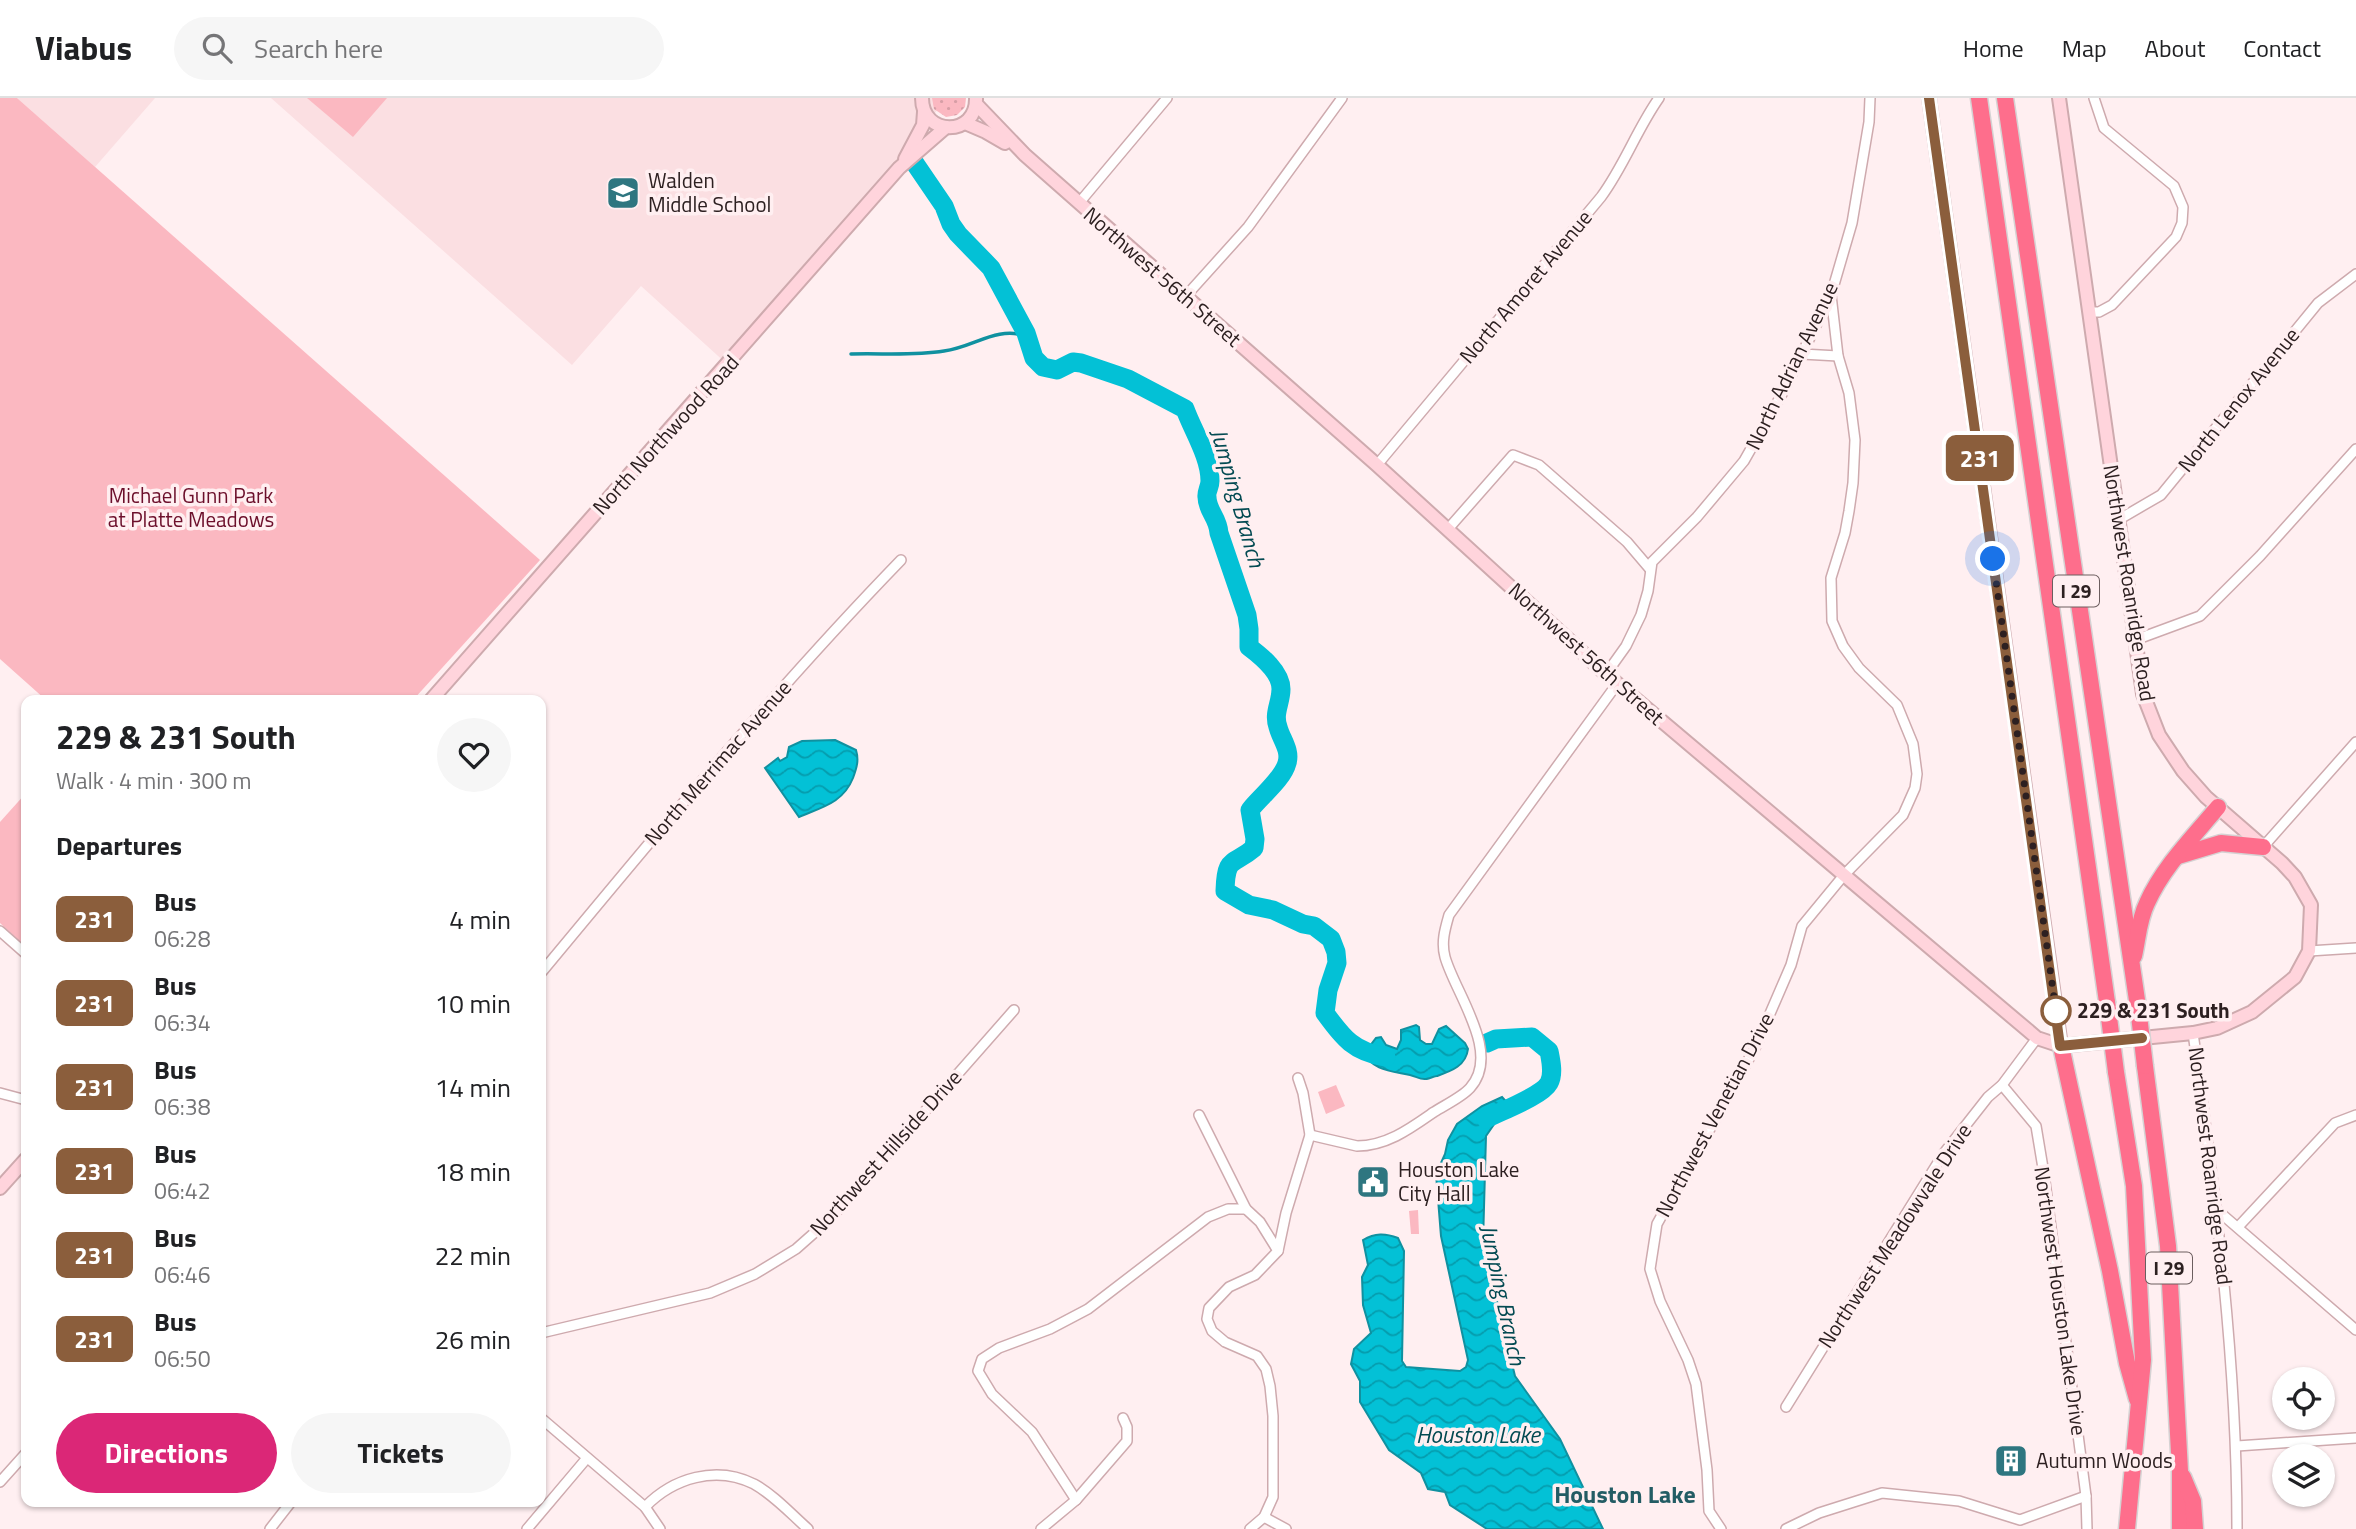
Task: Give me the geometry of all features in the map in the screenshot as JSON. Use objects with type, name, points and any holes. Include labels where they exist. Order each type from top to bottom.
[{"type":"highway","name":"I 29","points":[[1979,98],[2134,1186],[2144,1360],[2127,1529]]},
{"type":"highway","name":"I 29","points":[[2005,98],[2138,1007],[2168,1246],[2180,1471],[2180,1529]]},
{"type":"highway","points":[[2132,972],[2146,905],[2176,857],[2218,807]]},
{"type":"highway","points":[[2176,857],[2221,843],[2263,847]]},
{"type":"highway","points":[[2060,1046],[2122,1342],[2140,1408]]},
{"type":"highway","points":[[2180,1471],[2193,1501],[2195,1529]]},
{"type":"street","points":[[922,98],[924,112],[936,125],[945,128],[965,123],[974,111],[976,101]]},
{"type":"street","points":[[1079,204],[1167,98]]},
{"type":"street","points":[[1185,297],[1248,227],[1342,98]]},
{"type":"street","name":"North Amoret Avenue","points":[[1377,465],[1601,197],[1659,98]]},
{"type":"street","name":"North Adrian Avenue","points":[[1606,674],[1634,631],[1646,599],[1650,569],[1657,555],[1697,517],[1744,461],[1760,437],[1831,295],[1852,223],[1869,122],[1870,98]]},
{"type":"street","points":[[1929,98],[2060,1046]]},
{"type":"street","name":"Northwest Roanridge Road","points":[[2059,98],[2144,694],[2159,734],[2183,771],[2295,877],[2311,905],[2309,951],[2295,977],[2252,1012],[2217,1028],[2193,1033],[2227,1302],[2237,1446],[2237,1529]]},
{"type":"street","points":[[2089,312],[2099,312],[2112,305],[2176,237],[2184,213],[2182,199],[2174,186],[2104,128],[2094,98]]},
{"type":"street","name":"Northwest 56th Street","points":[[976,101],[1025,155],[1377,465],[1617,684],[2037,1038],[2060,1046],[2193,1033]]},
{"type":"street","name":"North Northwood Road","points":[[899,169],[923,125],[924,112]]},
{"type":"street","name":"Northwest 56th Street","points":[[965,123],[1025,155]]},
{"type":"street","name":"North Northwood Road","points":[[435,695],[899,169],[945,128]]},
{"type":"street","name":"North Lenox Avenue","points":[[2118,520],[2161,495],[2318,303],[2356,274]]},
{"type":"street","points":[[1831,295],[1838,356],[1852,408],[1854,464],[1845,533],[1831,578],[1832,621],[1843,646],[1859,668],[1897,705],[1913,744],[1917,774],[1903,815],[1844,875]]},
{"type":"street","points":[[1802,354],[1838,356]]},
{"type":"street","points":[[2135,640],[2200,616],[2260,556],[2356,449]]},
{"type":"street","points":[[1447,530],[1513,455],[1539,465],[1627,542],[1650,569]]},
{"type":"street","name":"North Merrimac Avenue","points":[[546,967],[727,749],[901,560]]},
{"type":"street","points":[[1310,1135],[1357,1146],[1397,1137],[1471,1088],[1482,1055],[1477,1034],[1444,956],[1443,936],[1449,915],[1617,684]]},
{"type":"street","points":[[2263,847],[2356,742]]},
{"type":"street","name":"Northwest Venetian Drive","points":[[1721,1529],[1709,1511],[1707,1470],[1696,1384],[1688,1360],[1660,1301],[1650,1269],[1657,1224],[1756,1046],[1791,965],[1802,926],[1844,875]]},
{"type":"street","points":[[0,931],[21,950]]},
{"type":"street","points":[[2309,951],[2356,948]]},
{"type":"street","name":"Northwest Hillside Drive","points":[[546,1332],[710,1293],[755,1274],[796,1249],[831,1218],[1014,1010]]},
{"type":"street","name":"Northwest Meadowvale Drive","points":[[1786,1407],[1944,1153],[1988,1097],[2002,1085],[2037,1038]]},
{"type":"street","points":[[1250,1529],[1264,1517],[1273,1497],[1273,1416],[1266,1369],[1257,1356],[1225,1342],[1212,1331],[1207,1319],[1209,1308],[1229,1287],[1255,1275],[1278,1251],[1286,1213],[1310,1135],[1298,1078]]},
{"type":"street","name":"Northwest Houston Lake Drive","points":[[2002,1085],[2036,1126],[2086,1496],[2087,1529]]},
{"type":"street","points":[[0,1093],[21,1099]]},
{"type":"street","points":[[1199,1115],[1246,1209],[1260,1222],[1278,1251]]},
{"type":"street","points":[[2238,1227],[2335,1124],[2356,1115]]},
{"type":"street","points":[[0,1188],[21,1165]]},
{"type":"street","points":[[1076,1500],[1032,1432],[992,1394],[978,1371],[982,1359],[999,1348],[1050,1329],[1088,1309],[1208,1217],[1228,1209],[1246,1209]]},
{"type":"street","points":[[2217,1209],[2356,1330]]},
{"type":"street","points":[[1041,1529],[1076,1500],[1127,1441],[1127,1427],[1123,1418]]},
{"type":"street","points":[[546,1422],[645,1507],[660,1529]]},
{"type":"street","points":[[2237,1446],[2356,1438]]},
{"type":"street","points":[[546,1507],[587,1458]]},
{"type":"street","points":[[0,1482],[21,1459]]},
{"type":"street","points":[[645,1507],[680,1481],[706,1475],[722,1475],[754,1484],[808,1529]]},
{"type":"street","points":[[1786,1529],[1819,1513],[1882,1493],[1959,1502],[2020,1520],[2086,1496]]},
{"type":"street","points":[[270,1529],[287,1507]]},
{"type":"street","points":[[527,1529],[546,1507]]},
{"type":"street","points":[[1264,1517],[1286,1529]]},
{"type":"shaded area","points":[[17,98],[155,98],[95,167]]},
{"type":"shaded area","name":"Walden Middle School","points":[[271,98],[940,98],[944,102],[728,365],[641,286],[572,365]]},
{"type":"green space","name":"Michael Gunn Park at Platte Meadows","points":[[0,98],[17,98],[540,560],[418,695],[40,695],[0,659]]},
{"type":"green space","points":[[307,98],[387,98],[353,137]]},
{"type":"green space","points":[[932,98],[966,98],[965,107],[957,115],[946,117],[934,109]]},
{"type":"green space","points":[[21,799],[21,942],[0,923],[0,822]]},
{"type":"green space","points":[[1336,1085],[1345,1106],[1326,1114],[1318,1092]]},
{"type":"green space","points":[[1418,1210],[1419,1234],[1411,1234],[1409,1211]]},
{"type":"water","points":[[835,740],[856,750],[857,764],[853,778],[838,799],[799,817],[765,768],[778,758],[780,761],[787,757],[789,747],[802,741]]},
{"type":"water","points":[[1416,1025],[1419,1027],[1420,1040],[1426,1044],[1432,1044],[1439,1029],[1446,1026],[1468,1049],[1461,1064],[1452,1070],[1424,1079],[1390,1071],[1367,1058],[1363,1051],[1376,1038],[1381,1037],[1386,1045],[1397,1049],[1401,1030]]},
{"type":"water","name":"Houston Lake","points":[[1502,1097],[1510,1106],[1510,1113],[1495,1123],[1486,1136],[1483,1243],[1515,1376],[1560,1439],[1603,1529],[1487,1529],[1450,1505],[1445,1492],[1428,1489],[1421,1473],[1389,1450],[1360,1402],[1360,1381],[1351,1364],[1354,1349],[1371,1333],[1363,1305],[1362,1277],[1368,1265],[1363,1240],[1384,1235],[1398,1238],[1404,1251],[1402,1361],[1406,1367],[1460,1371],[1466,1367],[1468,1360],[1441,1236],[1436,1174],[1448,1140],[1457,1124],[1482,1106]]},
{"type":"waterway","name":"Jumping Branch","points":[[914,162],[944,206],[958,234],[991,268],[1026,333],[1034,358],[1043,367],[1057,370],[1073,362],[1081,363],[1128,379],[1185,409],[1207,463],[1210,481],[1207,502],[1217,523],[1247,615],[1249,647],[1270,665],[1280,683],[1277,722],[1288,754],[1281,775],[1250,810],[1254,848],[1229,866],[1225,891],[1249,905],[1273,910],[1303,924],[1314,926],[1331,939],[1337,963],[1328,990],[1325,1013],[1350,1042],[1366,1052],[1386,1057]]},
{"type":"waterway","points":[[851,354],[932,353],[955,349],[995,335],[1027,336]]},
{"type":"waterway","name":"Jumping Branch","points":[[1486,1119],[1538,1093],[1549,1083],[1552,1072],[1549,1051],[1532,1037],[1496,1039],[1487,1043]]},
{"type":"bus line","name":"231","points":[[1929,98],[2060,1046],[2142,1038]]},
{"type":"place","name":"Walden Middle School","points":[[623,193]]},
{"type":"place","name":"229 & 231 South","points":[[2056,1011]]},
{"type":"place","name":"Houston Lake City Hall","points":[[1373,1182]]},
{"type":"place","name":"Autumn Woods","points":[[2011,1461]]},
{"type":"district","name":"Houston Lake","points":[[1625,1495]]},
{"type":"route","points":[[1993,559],[2057,1019],[2056,1011]]}]
